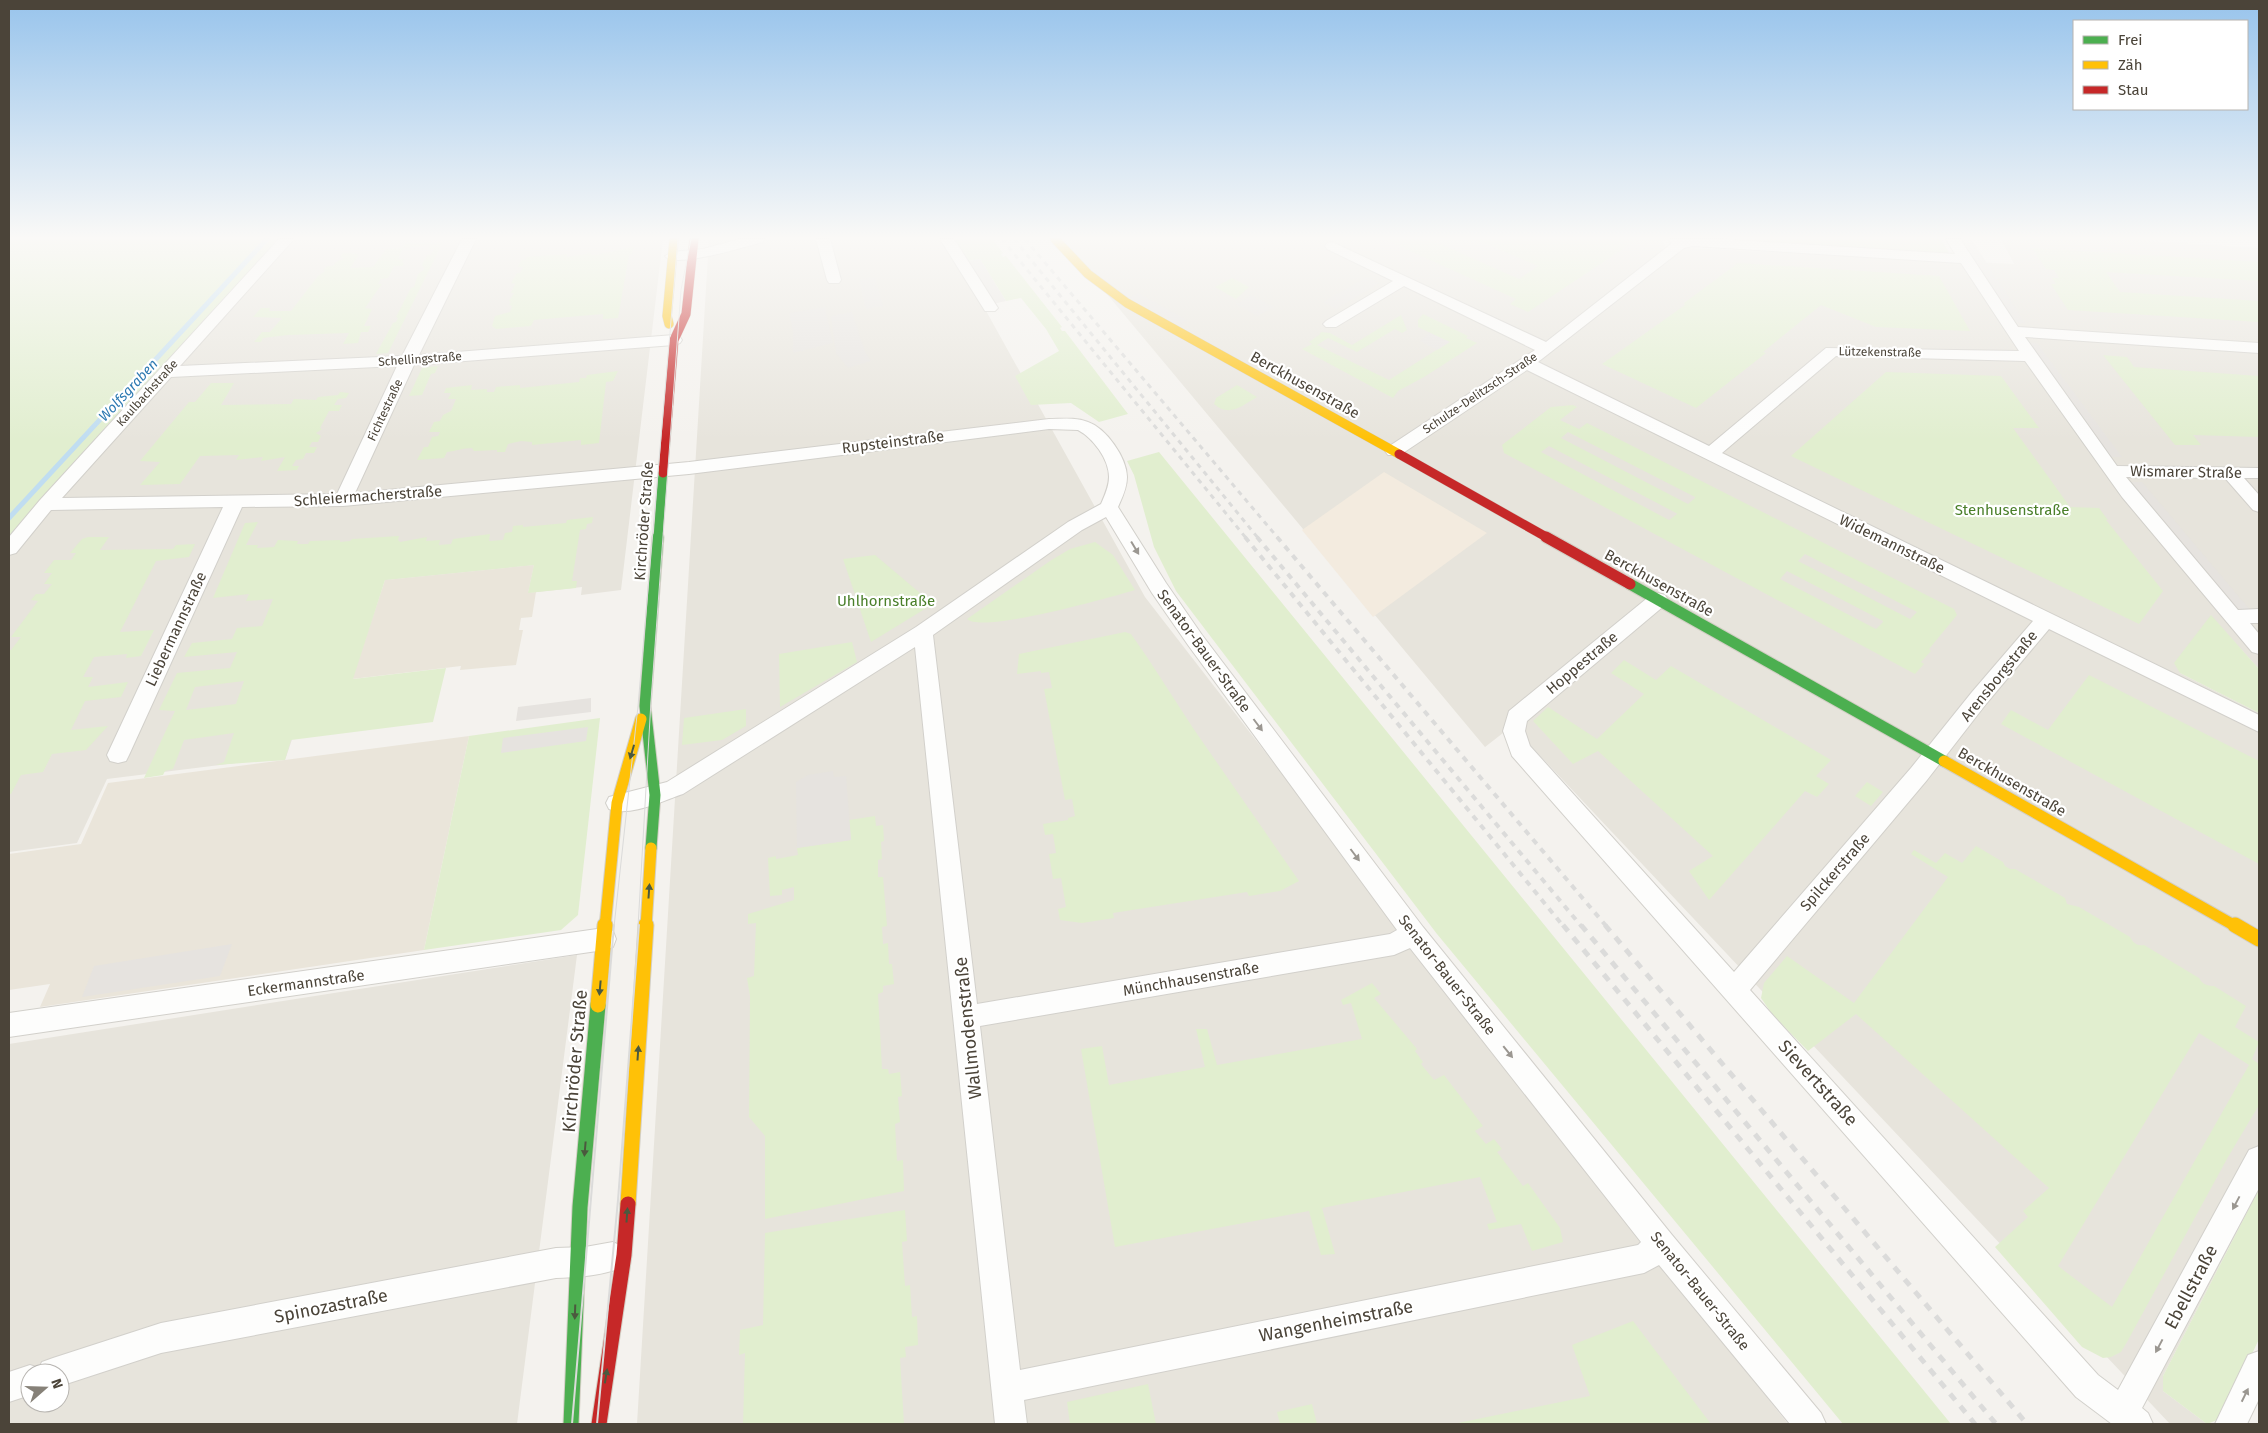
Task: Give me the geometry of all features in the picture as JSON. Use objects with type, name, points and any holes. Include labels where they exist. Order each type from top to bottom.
[{"type":"main road","name":"Kirchröder Straße","points":[[668,306],[667,316],[674,340]]},
{"type":"main road","name":"Kirchröder Straße","points":[[599,1424],[624,1255],[655,796],[645,706],[674,340],[686,314],[687,306]]},
{"type":"main road","name":"Berckhusenstraße","points":[[1132,306],[1394,451],[2259,939]]},
{"type":"main road","name":"Kirchröder Straße","points":[[571,1424],[576,1262],[617,802],[645,706]]},
{"type":"street","name":"Kaulbachstraße","points":[[9,549],[46,504],[226,306]]},
{"type":"street","name":"Fichtestraße","points":[[343,500],[435,306]]},
{"type":"street","points":[[1330,324],[1361,306]]},
{"type":"street","points":[[1456,306],[1547,349]]},
{"type":"street","name":"Schulze-Delitzsch-Straße","points":[[1394,451],[1526,364],[1600,306]]},
{"type":"street","points":[[1997,306],[2028,356],[2112,471],[2259,647]]},
{"type":"street","points":[[2013,331],[2259,348]]},
{"type":"street","name":"Schellingstraße","points":[[166,372],[408,361],[674,340]]},
{"type":"street","name":"Lützekenstraße","points":[[1710,454],[1832,351],[2028,356]]},
{"type":"street","name":"Widemannstraße","points":[[1526,364],[2259,724]]},
{"type":"street","name":"Rupsteinstraße","points":[[689,468],[1049,424],[1070,424],[1084,426],[1095,433],[1115,463],[1118,474],[1117,484],[1109,507]]},
{"type":"street","name":"Schleiermacherstraße","points":[[46,504],[343,500],[689,468]]},
{"type":"street","name":"Wismarer Straße","points":[[2112,471],[2259,473]]},
{"type":"street","points":[[2229,472],[2259,506]]},
{"type":"street","name":"Liebermannstraße","points":[[118,755],[235,502]]},
{"type":"street","points":[[617,802],[655,796],[675,788],[923,632],[1075,526],[1109,507]]},
{"type":"street","name":"Senator-Bauer-Straße","points":[[1109,507],[1194,640],[1414,934],[1662,1245],[1810,1424]]},
{"type":"street","name":"Hoppestraße","points":[[1514,731],[1517,717],[1658,600]]},
{"type":"street","points":[[2233,617],[2259,616]]},
{"type":"street","name":"Arensborgstraße","points":[[1934,755],[2045,620]]},
{"type":"street","name":"Wallmodenstraße","points":[[923,632],[1011,1424]]},
{"type":"street","name":"Sievertstraße","points":[[1514,731],[1520,750],[2087,1386],[2130,1419]]},
{"type":"street","name":"Spilckerstraße","points":[[1734,989],[1934,755]]},
{"type":"street","name":"Münchhausenstraße","points":[[967,1017],[1394,944],[1414,934]]},
{"type":"street","name":"Eckermannstraße","points":[[9,1024],[604,939]]},
{"type":"street","name":"Ebellstraße","points":[[2130,1419],[2259,1160]]},
{"type":"street","name":"Wangenheimstraße","points":[[1007,1388],[1644,1258],[1662,1245]]},
{"type":"street","name":"Spinozastraße","points":[[70,1367],[161,1338],[556,1263],[613,1258]]},
{"type":"street","points":[[2231,1424],[2259,1366]]},
{"type":"shaded area","points":[[226,306],[655,306],[621,590],[581,595],[582,587],[528,593],[534,565],[345,584],[285,760],[244,762],[107,779],[77,843],[9,852],[9,549],[46,504]]},
{"type":"shaded area","points":[[705,306],[983,306],[1145,597],[1667,1271],[1788,1424],[637,1424]]},
{"type":"shaded area","points":[[865,306],[883,306],[866,309]]},
{"type":"shaded area","points":[[1117,306],[2259,306],[2259,669],[2211,616],[2180,673],[2259,713],[2259,1189],[2163,1376],[2163,1391],[2207,1424],[2170,1424],[1512,726],[1485,747]]},
{"type":"shaded area","points":[[1146,306],[1161,306],[1187,320],[1180,324]]},
{"type":"shaded area","points":[[1239,306],[1274,307],[1257,316]]},
{"type":"shaded area","points":[[1330,306],[1341,306],[1336,309]]},
{"type":"shaded area","points":[[1997,306],[2014,306],[2025,323],[2007,322]]},
{"type":"shaded area","points":[[825,307],[833,343],[793,353],[793,330],[789,313]]},
{"type":"shaded area","points":[[852,312],[865,352],[871,361],[848,368],[836,353],[831,316]]},
{"type":"shaded area","points":[[1430,332],[1450,342],[1437,350],[1420,341]]},
{"type":"shaded area","points":[[2019,342],[2037,343],[2122,457],[2102,457]]},
{"type":"shaded area","points":[[1384,472],[1487,533],[1373,617],[1302,530]]},
{"type":"shaded area","points":[[2121,482],[2142,482],[2250,610],[2227,610]]},
{"type":"shaded area","points":[[534,565],[528,593],[536,592],[532,617],[521,618],[519,630],[523,630],[516,665],[460,670],[461,666],[352,679],[385,580]]},
{"type":"shaded area","points":[[591,698],[591,712],[516,721],[518,707]]},
{"type":"shaded area","points":[[588,727],[586,741],[501,753],[503,738]]},
{"type":"shaded area","points":[[469,736],[424,950],[40,1007],[50,984],[9,990],[9,854],[81,844],[108,783]]},
{"type":"shaded area","points":[[833,771],[834,777],[846,776],[851,840],[797,848],[796,782],[808,775]]},
{"type":"shaded area","points":[[232,944],[220,976],[82,997],[94,966]]},
{"type":"shaded area","points":[[577,955],[517,1424],[9,1424],[9,1044]]},
{"type":"green space","points":[[9,306],[226,306],[46,504],[9,549]]},
{"type":"green space","points":[[295,306],[367,306],[365,308],[372,309],[364,326],[371,326],[368,332],[361,332],[358,343],[343,344],[349,333],[288,335],[263,338],[261,342],[254,342],[262,332],[270,332],[282,318],[253,317],[261,308],[270,308],[269,311],[291,311]]},
{"type":"green space","points":[[402,306],[411,306],[388,353],[376,354],[393,323],[396,322],[398,318],[396,317]]},
{"type":"green space","points":[[512,306],[620,306],[618,318],[603,319],[603,314],[534,320],[531,326],[496,329],[492,326],[495,316],[510,312]]},
{"type":"green space","points":[[1027,306],[1045,306],[1062,327],[1060,328],[1062,331],[1065,331],[1128,414],[1099,422],[1071,403],[1031,405],[1015,376],[1059,351],[1046,329]]},
{"type":"green space","points":[[1514,306],[1537,306],[1528,312]]},
{"type":"green space","points":[[1684,306],[1820,306],[1763,352],[1766,353],[1696,408],[1602,364]]},
{"type":"green space","points":[[1823,306],[1956,306],[1970,331],[1876,327]]},
{"type":"green space","points":[[2065,306],[2259,306],[2259,322],[2068,310]]},
{"type":"green space","points":[[1423,314],[1468,336],[1466,338],[1477,343],[1424,377],[1398,391],[1393,398],[1302,349],[1312,344],[1309,342],[1321,332],[1330,333],[1352,345],[1401,315],[1407,330],[1402,333],[1395,329],[1357,352],[1328,338],[1317,345],[1389,380],[1449,342],[1418,327],[1418,320]]},
{"type":"green space","points":[[2103,355],[2127,357],[2134,367],[2259,376],[2259,437],[2193,435],[2201,445],[2175,445]]},
{"type":"green space","points":[[438,366],[435,373],[431,374],[422,395],[409,396],[422,368]]},
{"type":"green space","points":[[618,371],[613,381],[606,382],[599,443],[581,445],[581,440],[532,445],[532,442],[521,441],[508,444],[505,452],[497,452],[497,450],[474,451],[472,448],[469,448],[447,452],[444,458],[417,460],[424,447],[428,447],[432,437],[438,436],[440,432],[429,432],[434,422],[440,421],[443,415],[451,411],[456,399],[448,399],[451,393],[444,393],[446,388],[472,385],[471,390],[487,389],[487,392],[494,392],[496,387],[520,385],[520,388],[579,382],[580,378],[586,378],[587,375]]},
{"type":"green space","name":"Stenhusenstraße","points":[[1886,372],[2001,376],[2039,428],[2013,428],[2070,507],[2099,508],[2108,520],[2106,520],[2163,591],[2139,624],[1791,456]]},
{"type":"green space","points":[[211,383],[234,383],[221,405],[291,404],[294,399],[316,400],[318,397],[338,395],[340,392],[349,393],[346,398],[338,399],[334,405],[342,405],[339,411],[329,411],[320,428],[322,429],[316,433],[321,436],[318,442],[312,442],[309,447],[317,447],[314,453],[306,453],[303,459],[296,460],[292,466],[299,466],[297,470],[277,471],[285,457],[261,461],[263,457],[236,460],[239,455],[200,456],[180,484],[140,485],[160,462],[140,461],[189,402],[195,402]]},
{"type":"green space","points":[[1237,385],[1257,397],[1231,410],[1225,410],[1214,404],[1216,398]]},
{"type":"green space","points":[[1573,405],[1577,407],[1560,420],[1579,429],[1587,423],[1954,609],[1957,615],[1929,649],[1931,651],[1921,662],[1924,664],[1915,674],[1504,453],[1502,445],[1551,407]],"holes":[[[1568,432],[1695,498],[1688,504],[1561,438]],[[1549,446],[1677,514],[1669,520],[1541,452]],[[1805,554],[1917,612],[1910,619],[1798,561]],[[1787,571],[1883,622],[1876,629],[1780,579]]]},
{"type":"green space","points":[[1159,452],[1951,1424],[1843,1424],[1437,934],[1176,591],[1154,547],[1134,475],[1127,461]]},
{"type":"green space","points":[[593,517],[592,523],[587,524],[586,529],[580,530],[572,581],[577,581],[576,588],[528,593],[534,565],[385,580],[353,679],[446,668],[433,722],[291,740],[285,760],[216,765],[224,762],[234,733],[184,740],[173,769],[165,771],[163,775],[144,778],[175,711],[159,710],[177,673],[230,668],[237,652],[184,657],[192,643],[232,639],[237,628],[262,626],[273,599],[246,601],[249,594],[213,598],[245,523],[258,522],[246,545],[258,545],[257,548],[274,547],[278,540],[298,541],[297,544],[308,544],[310,541],[340,540],[340,542],[352,539],[399,536],[398,540],[400,542],[427,537],[426,541],[440,540],[439,545],[451,544],[453,539],[490,534],[489,541],[503,540],[505,533],[512,532],[513,526],[523,525],[523,527],[566,523],[567,520]],"holes":[[[244,681],[236,704],[186,710],[195,687]]]},
{"type":"green space","points":[[88,537],[109,537],[100,550],[173,549],[176,545],[195,544],[189,557],[156,561],[120,632],[154,630],[141,656],[126,658],[127,654],[94,657],[83,677],[93,677],[88,687],[128,682],[121,697],[85,701],[71,730],[108,726],[86,750],[52,754],[43,772],[21,775],[11,794],[9,794],[9,650],[21,637],[11,637],[38,601],[31,600],[36,594],[44,594],[52,584],[44,584],[52,573],[44,573],[54,560],[71,560],[76,553],[70,553],[82,539]]},
{"type":"green space","points":[[1095,542],[1113,555],[1135,590],[1048,613],[1020,618],[996,622],[978,622],[967,619],[1050,561],[1070,549]]},
{"type":"green space","name":"Uhlhornstraße","points":[[875,555],[933,604],[871,642],[843,559]]},
{"type":"green space","points":[[2211,615],[2259,669],[2259,713],[2180,673],[2174,663]]},
{"type":"green space","points":[[1125,632],[1131,634],[1193,728],[1299,881],[1280,891],[1249,896],[1247,892],[1113,913],[1114,918],[1082,923],[1060,920],[1058,909],[1066,907],[1061,878],[1053,879],[1049,854],[1056,853],[1053,834],[1045,835],[1043,824],[1068,820],[1068,818],[1075,816],[1072,799],[1065,800],[1044,689],[1052,688],[1049,672],[1017,674],[1019,654]]},
{"type":"green space","points":[[852,642],[857,662],[780,707],[779,654]]},
{"type":"green space","points":[[1624,660],[1656,680],[1671,666],[1831,760],[1816,776],[1829,784],[1817,797],[1805,791],[1709,900],[1689,871],[1713,856],[1598,751],[1573,764],[1533,721],[1548,707],[1597,739],[1644,694],[1611,673]]},
{"type":"green space","points":[[2089,675],[2259,761],[2259,864],[2001,724],[2011,710],[2048,730]]},
{"type":"green space","points":[[746,709],[746,726],[722,740],[682,745],[684,718]]},
{"type":"green space","points":[[600,718],[578,915],[561,930],[424,950],[469,736]]},
{"type":"green space","points":[[1867,782],[1883,792],[1871,806],[1855,796]]},
{"type":"green space","points":[[875,816],[876,826],[883,825],[884,841],[881,842],[882,859],[878,860],[878,877],[883,877],[887,926],[882,927],[883,944],[888,943],[889,964],[892,964],[894,984],[883,986],[883,992],[878,994],[882,1069],[888,1069],[889,1074],[900,1072],[902,1096],[898,1097],[900,1122],[895,1124],[897,1161],[903,1160],[904,1191],[765,1219],[765,1136],[749,1117],[750,996],[747,978],[754,976],[756,923],[748,924],[748,914],[794,900],[794,887],[782,890],[782,895],[770,896],[768,858],[776,856],[776,859],[798,855],[797,848],[851,840],[849,820]]},
{"type":"green space","points":[[1976,846],[2003,862],[2010,869],[2015,869],[2065,898],[2067,904],[2079,907],[2130,937],[2136,944],[2144,945],[2199,978],[2205,984],[2214,986],[2246,1006],[2235,1027],[2259,1042],[2252,1059],[2259,1064],[2259,1105],[2228,1157],[2127,1342],[2121,1352],[2111,1357],[2103,1358],[2082,1347],[1995,1247],[2028,1217],[2023,1211],[2049,1188],[1856,1014],[1808,1051],[1772,1014],[1761,998],[1764,983],[1787,956],[1854,1003],[1948,877],[1911,854],[1914,850],[1936,863],[1945,853],[1962,863]],"holes":[[[2199,1033],[2249,1065],[2112,1307],[2058,1266]]]},
{"type":"green space","points":[[1372,983],[1381,994],[1374,998],[1417,1049],[1415,1051],[1423,1062],[1421,1064],[1434,1080],[1444,1075],[1483,1126],[1475,1131],[1486,1144],[1494,1139],[1502,1149],[1497,1152],[1523,1186],[1528,1183],[1560,1228],[1563,1242],[1532,1251],[1521,1224],[1489,1230],[1487,1224],[1497,1222],[1480,1177],[1322,1208],[1335,1254],[1321,1255],[1309,1211],[1115,1247],[1081,1049],[1102,1046],[1109,1085],[1205,1067],[1196,1029],[1207,1029],[1217,1065],[1362,1039],[1351,1003],[1343,1005],[1341,1000]]},
{"type":"green space","points":[[2259,1189],[2259,1339],[2222,1418],[2207,1424],[2163,1391],[2163,1376]]},
{"type":"green space","points":[[905,1210],[907,1241],[902,1242],[905,1286],[910,1285],[912,1317],[917,1316],[918,1345],[905,1347],[906,1357],[900,1358],[904,1424],[743,1424],[745,1353],[739,1355],[740,1330],[763,1325],[765,1233]]},
{"type":"green space","points":[[1633,1321],[1711,1424],[1453,1424],[1590,1396],[1572,1345]]},
{"type":"green space","points":[[1148,1384],[1156,1424],[1070,1424],[1067,1402]]},
{"type":"green space","points":[[1312,1404],[1317,1424],[1280,1424],[1277,1412]]},
{"type":"waterway","name":"Wolfsgraben","points":[[9,518],[205,306]]},
{"type":"tram line","points":[[614,927],[638,706],[672,306]]},
{"type":"tram line","points":[[638,927],[651,701],[680,306]]},
{"type":"tram line","points":[[572,1424],[614,925]]},
{"type":"tram line","points":[[597,1424],[618,1200],[639,925]]},
{"type":"railway","points":[[1057,306],[1246,538]]},
{"type":"railway","points":[[1069,306],[1258,538]]},
{"type":"railway","points":[[1082,306],[1278,538]]},
{"type":"railway","points":[[1245,537],[1564,927]]},
{"type":"railway","points":[[1257,537],[1582,927]]},
{"type":"railway","points":[[1277,537],[1607,927]]},
{"type":"railway","points":[[1563,925],[1975,1424]]},
{"type":"railway","points":[[1581,925],[1996,1424]]},
{"type":"railway","points":[[1605,925],[2027,1424]]},
{"type":"traffic: fast","points":[[651,848],[655,795],[645,706],[663,473]]},
{"type":"traffic: fast","points":[[1630,584],[1944,761]]},
{"type":"traffic: fast","points":[[571,1424],[580,1207],[598,1005]]},
{"type":"traffic: slow","points":[[668,306],[667,316],[669,324]]},
{"type":"traffic: slow","points":[[1132,306],[1399,454]]},
{"type":"traffic: slow","points":[[598,1005],[617,803],[641,719]]},
{"type":"traffic: slow","points":[[1944,761],[2259,939]]},
{"type":"traffic: slow","points":[[628,1204],[651,848]]},
{"type":"traffic: jam","points":[[663,473],[674,340],[686,314],[687,306]]},
{"type":"traffic: jam","points":[[1399,454],[1630,584]]},
{"type":"traffic: jam","points":[[599,1424],[624,1255],[628,1204]]}]
